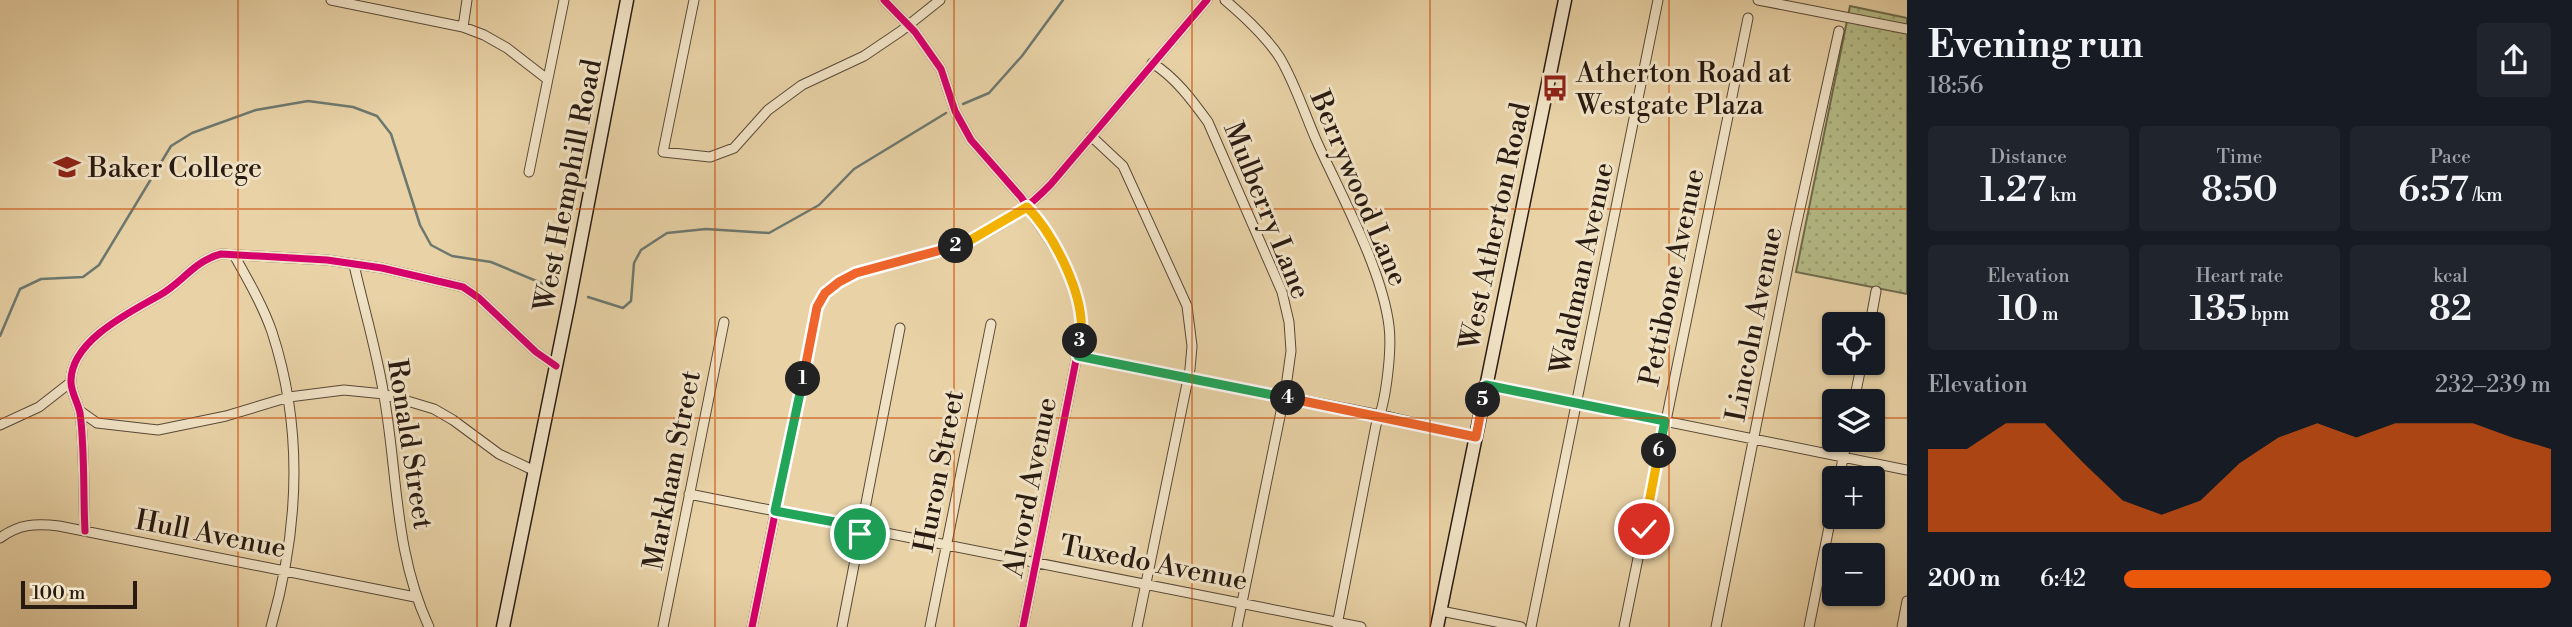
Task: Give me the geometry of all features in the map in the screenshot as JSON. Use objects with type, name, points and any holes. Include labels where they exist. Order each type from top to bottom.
[{"type":"street","points":[[331,0],[463,27],[507,48],[547,79]]},
{"type":"street","points":[[463,27],[467,0]]},
{"type":"street","points":[[529,172],[564,0]]},
{"type":"street","name":"West Hemphill Road","points":[[503,627],[627,0]]},
{"type":"street","points":[[694,0],[663,152],[696,157],[722,154],[734,148],[768,110],[802,85],[864,56],[940,0]]},
{"type":"street","name":"Alvord Avenue","points":[[884,0],[915,32],[941,69],[955,111],[971,140],[1035,214],[1064,262],[1076,293],[1081,319],[1078,356],[1023,627]]},
{"type":"street","points":[[752,627],[817,307],[825,293],[856,273],[969,241],[1027,207],[1051,184],[1207,0]]},
{"type":"street","name":"Berrywood Lane","points":[[1225,0],[1250,22],[1280,59],[1383,296],[1389,327],[1390,363],[1337,625]]},
{"type":"street","name":"West Atherton Road","points":[[1437,627],[1565,0]]},
{"type":"street","name":"Waldman Avenue","points":[[1531,627],[1658,0]]},
{"type":"street","points":[[1758,0],[1907,29]]},
{"type":"street","name":"Pettibone Avenue","points":[[1624,627],[1748,18]]},
{"type":"street","name":"Lincoln Avenue","points":[[1716,627],[1795,231],[1839,32]]},
{"type":"street","name":"Mulberry Lane","points":[[1152,62],[1192,99],[1208,122],[1282,292],[1289,322],[1291,351],[1237,627]]},
{"type":"street","points":[[1091,136],[1123,166],[1187,306],[1192,346],[1137,627]]},
{"type":"street","points":[[85,531],[80,411],[71,382],[78,359],[98,333],[169,290],[201,261],[221,254],[327,260],[383,268],[463,287],[479,298],[536,352],[556,366]]},
{"type":"street","points":[[234,256],[271,331],[289,397],[295,491],[294,520],[286,571],[271,627]]},
{"type":"street","name":"Ronald Street","points":[[354,265],[384,394],[402,541],[415,597],[429,627]]},
{"type":"street","points":[[1872,312],[1876,291]]},
{"type":"street","name":"Markham Street","points":[[663,627],[724,322]]},
{"type":"street","name":"Huron Street","points":[[930,627],[991,324]]},
{"type":"street","points":[[842,627],[900,328]]},
{"type":"street","points":[[1078,356],[1476,437]]},
{"type":"street","points":[[0,425],[39,407],[71,382]]},
{"type":"street","points":[[1486,385],[1907,470]]},
{"type":"street","points":[[80,411],[97,423],[158,430],[214,419],[289,397],[344,390],[384,394],[434,409],[499,454],[535,471]]},
{"type":"street","points":[[1841,466],[1844,452]]},
{"type":"street","name":"Tuxedo Avenue","points":[[690,494],[1242,603],[1337,625],[1361,627]]},
{"type":"street","name":"Hull Avenue","points":[[0,538],[21,526],[42,524],[415,597]]},
{"type":"street","points":[[1809,627],[1829,529]]},
{"type":"street","points":[[1902,627],[1907,601]]},
{"type":"street","points":[[1441,611],[1521,627]]},
{"type":"green space","points":[[1850,6],[1907,18],[1907,294],[1796,272]]},
{"type":"waterway","points":[[963,104],[989,93],[1022,56],[1063,0]]},
{"type":"waterway","points":[[0,336],[20,289],[41,279],[83,277],[99,265],[171,146],[192,133],[256,110],[308,101],[353,107],[377,116],[391,134],[420,225],[431,245],[452,256],[491,262],[553,288]]},
{"type":"waterway","points":[[588,297],[623,308],[631,301],[634,263],[641,250],[667,233],[706,229],[769,233],[819,205],[854,169],[946,113]]},
{"type":"cycle path","points":[[884,0],[915,32],[941,69],[955,111],[971,140],[1021,197],[1064,262],[1076,293],[1081,319],[1079,345],[1023,627]]},
{"type":"cycle path","points":[[752,627],[817,307],[825,295],[834,286],[855,274],[967,242],[990,231],[1022,209],[1051,184],[1207,0]]},
{"type":"cycle path","points":[[85,531],[82,427],[71,386],[73,367],[80,353],[104,330],[168,290],[212,257],[221,254],[327,260],[382,268],[463,287],[479,298],[536,352],[556,366]]},
{"type":"place","name":"Atherton Road at Westgate Plaza","points":[[1555,88]]},
{"type":"place","name":"Baker College","points":[[67,167]]},
{"type":"route","points":[[860,534],[862,527],[775,511],[817,307],[825,293],[856,273],[935,253],[969,241],[1027,207],[1035,214],[1064,262],[1076,293],[1081,319],[1078,356],[1390,417],[1476,437],[1486,385],[1665,421],[1644,529]]}]
